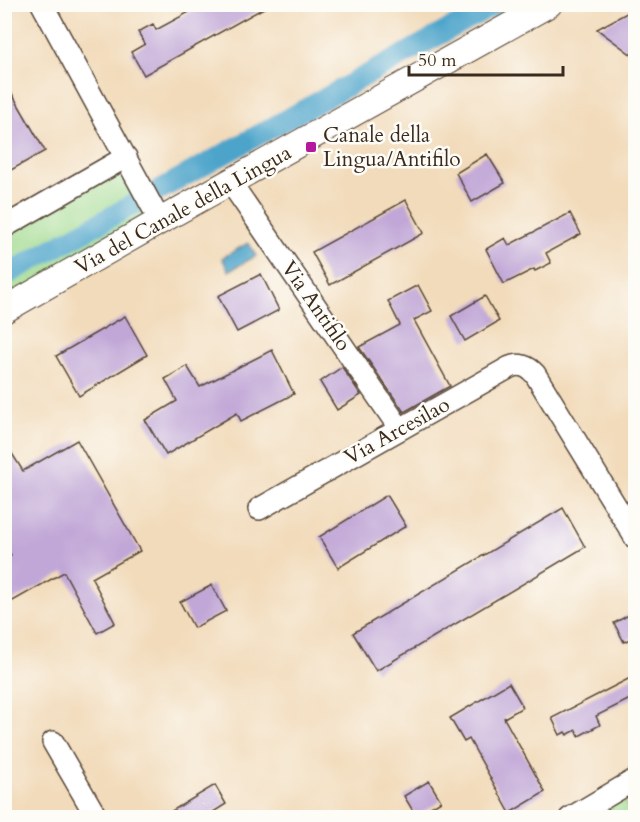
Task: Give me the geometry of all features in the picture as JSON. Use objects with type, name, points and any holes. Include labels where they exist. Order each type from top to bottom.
[{"type":"street","points":[[42,4],[158,216]]},
{"type":"street","name":"Via del Canale della Lingua","points":[[4,310],[158,216],[231,183],[549,4]]},
{"type":"street","points":[[4,227],[126,157]]},
{"type":"street","name":"Via Antifilo","points":[[231,183],[400,429]]},
{"type":"street","name":"Via Arcesilao","points":[[259,509],[510,367],[523,365],[535,374],[636,539]]},
{"type":"street","points":[[53,742],[97,818]]},
{"type":"street","points":[[570,818],[636,779]]},
{"type":"green space","points":[[126,157],[160,221],[5,307],[4,226]]},
{"type":"green space","points":[[617,790],[635,818],[570,818]]},
{"type":"water","points":[[248,243],[256,256],[229,271],[222,258]]},
{"type":"building","points":[[190,4],[271,4],[144,75],[131,52],[145,44],[138,32],[153,24],[156,30],[193,10]]},
{"type":"building","points":[[636,8],[636,58],[597,29]]},
{"type":"building","points":[[4,80],[45,151],[4,174]]},
{"type":"building","points":[[487,154],[505,183],[472,202],[456,173]]},
{"type":"building","points":[[406,200],[424,233],[330,285],[312,252]]},
{"type":"building","points":[[570,213],[581,234],[546,253],[551,263],[504,284],[486,249],[505,238],[509,245]]},
{"type":"building","points":[[261,274],[279,310],[237,332],[218,296]]},
{"type":"building","points":[[418,285],[432,311],[414,320],[450,386],[404,412],[359,347],[400,325],[388,301]]},
{"type":"building","points":[[485,296],[499,321],[465,341],[451,316]]},
{"type":"building","points":[[125,316],[147,355],[79,396],[56,356]]},
{"type":"building","points":[[272,350],[294,394],[241,421],[237,413],[166,455],[145,420],[177,401],[165,379],[187,366],[200,387]]},
{"type":"building","points":[[342,367],[361,395],[337,410],[320,382]]},
{"type":"building","points":[[77,440],[140,551],[92,578],[115,623],[97,633],[64,572],[4,606],[4,559],[11,555],[4,544],[4,441],[23,471]]},
{"type":"building","points":[[387,495],[406,526],[338,568],[319,537]]},
{"type":"building","points":[[563,508],[585,547],[376,671],[353,633]]},
{"type":"building","points":[[212,585],[226,611],[194,628],[180,602]]},
{"type":"building","points":[[636,611],[636,636],[624,642],[614,623]]},
{"type":"building","points":[[636,675],[636,696],[596,716],[600,725],[579,736],[576,730],[567,735],[565,732],[560,735],[552,718]]},
{"type":"building","points":[[509,683],[523,707],[504,718],[545,792],[510,813],[469,739],[464,742],[450,718]]},
{"type":"building","points":[[429,781],[441,801],[416,816],[404,796]]},
{"type":"building","points":[[215,785],[226,804],[204,818],[160,818]]},
{"type":"waterway","points":[[4,276],[495,4]]},
{"type":"place","name":"Canale della Lingua/Antifilo","points":[[311,147]]}]
